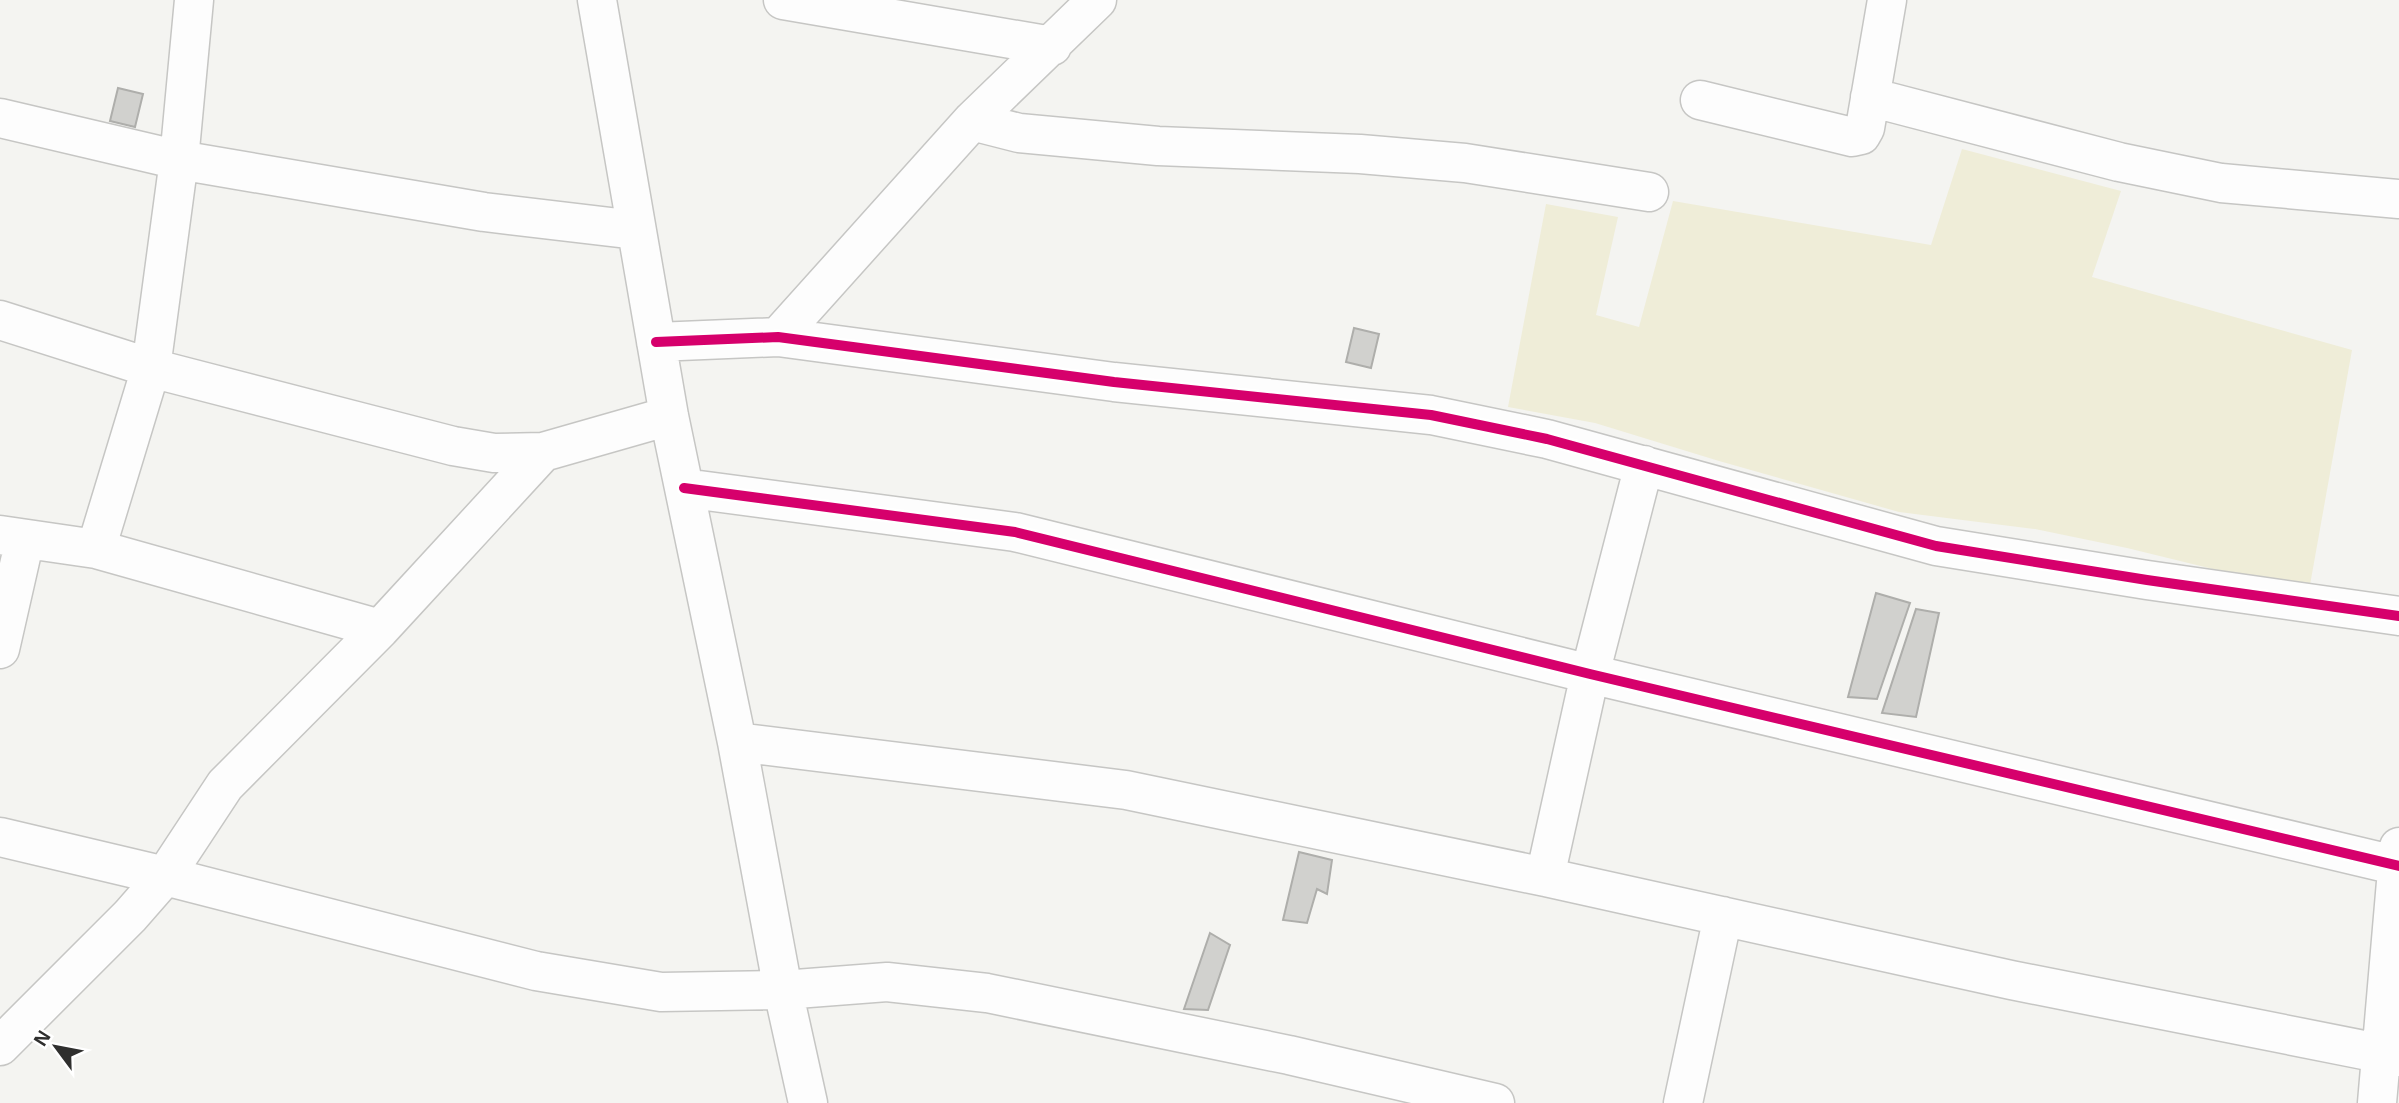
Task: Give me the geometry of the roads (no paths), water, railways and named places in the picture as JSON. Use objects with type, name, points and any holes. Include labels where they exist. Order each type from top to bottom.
[{"type":"street","points":[[96,549],[151,368],[179,160],[194,0]]},
{"type":"street","points":[[597,0],[669,416],[808,1103]]},
{"type":"street","points":[[783,0],[1052,46]]},
{"type":"street","points":[[778,337],[972,121],[1097,0]]},
{"type":"street","points":[[1700,100],[1852,137],[1861,135],[1865,128],[1887,0]]},
{"type":"street","points":[[1870,97],[2119,162],[2221,183],[2399,199]]},
{"type":"street","points":[[0,118],[179,160],[484,212],[636,230]]},
{"type":"street","points":[[972,121],[1019,133],[1158,145],[1360,154],[1465,163],[1649,192]]},
{"type":"street","points":[[0,320],[151,368],[453,446],[494,453],[543,452],[669,416]]},
{"type":"street","points":[[656,342],[778,337],[1114,382],[1430,415],[1547,439],[1936,546],[2160,582],[2399,616]]},
{"type":"street","points":[[0,1046],[130,915],[164,876],[225,785],[380,629],[543,452]]},
{"type":"street","points":[[1545,877],[1590,674],[1644,466]]},
{"type":"street","points":[[684,488],[1015,532],[1590,674],[2398,859],[2390,1055],[2377,1103]]},
{"type":"street","points":[[0,649],[12,537],[96,549],[380,629]]},
{"type":"street","points":[[737,742],[1126,790],[1545,877],[2011,980],[2390,1055]]},
{"type":"street","points":[[0,837],[536,971],[661,992],[783,990],[887,982],[987,993],[1289,1055],[1495,1103]]},
{"type":"street","points":[[1683,1103],[1723,916]]}]
